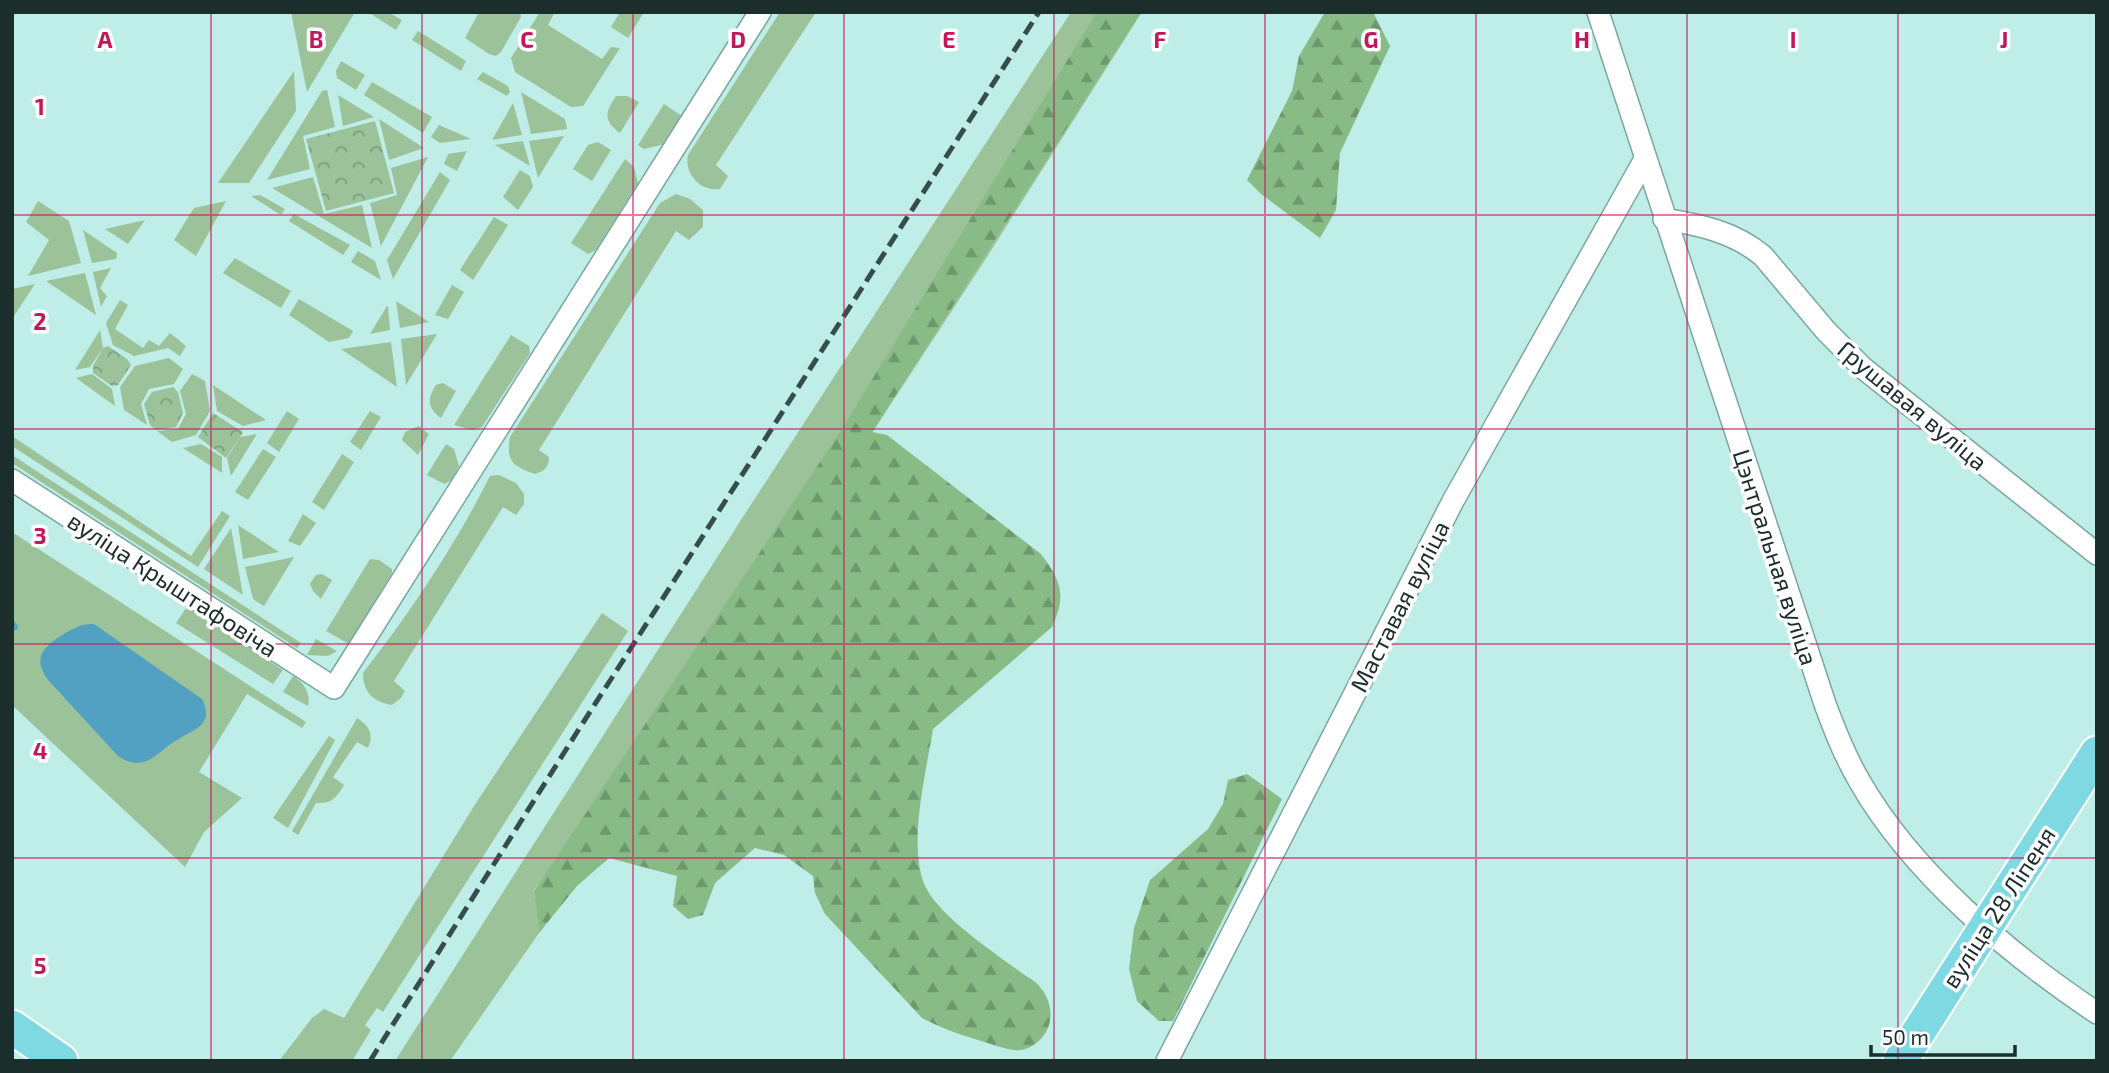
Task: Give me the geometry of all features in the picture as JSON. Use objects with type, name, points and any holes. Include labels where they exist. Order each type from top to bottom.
[{"type":"main road","name":"вуліца 28 Ліпеня","points":[[1920,1061],[2097,753]]},
{"type":"main road","name":"вуліца 28 Ліпеня","points":[[1900,1061],[2097,788]]},
{"type":"main road","points":[[12,1027],[61,1061]]},
{"type":"street","name":"вуліца Крыштафовіча","points":[[12,480],[334,688],[760,12]]},
{"type":"street","name":"Цэнтральная вуліца","points":[[1598,12],[1825,704],[1847,759],[1897,835],[1925,867],[1992,934],[2054,984],[2097,1013]]},
{"type":"street","name":"Маставая вуліца","points":[[1167,1061],[1453,501],[1645,159]]},
{"type":"street","name":"Грушавая вуліца","points":[[1664,219],[1716,229],[1750,245],[1763,256],[1843,350],[1863,368],[2097,554]]},
{"type":"green space","points":[[291,12],[355,12],[307,92]]},
{"type":"green space","points":[[388,12],[402,20],[396,30],[371,14]]},
{"type":"green space","points":[[479,12],[520,12],[521,17],[496,56],[465,38]]},
{"type":"green space","points":[[540,12],[555,12],[548,25],[602,59],[611,47],[620,48],[583,106],[571,107],[515,72],[511,58]]},
{"type":"green space","points":[[620,12],[644,12],[628,38],[611,27]]},
{"type":"green space","points":[[780,12],[816,12],[716,165],[728,176],[720,189],[706,188],[691,175],[688,155]]},
{"type":"green space","points":[[1071,12],[1142,12],[872,433],[534,890],[539,933],[450,1061],[395,1061],[741,520]]},
{"type":"green space","points":[[1097,12],[1141,12],[872,432],[887,435],[1041,554],[1060,589],[1057,616],[1052,627],[933,729],[918,826],[919,864],[929,893],[965,930],[1040,987],[1049,1002],[1050,1011],[1045,1034],[1028,1048],[1011,1050],[959,1034],[922,1018],[825,914],[815,893],[813,876],[784,855],[755,848],[715,883],[703,915],[688,919],[673,906],[677,876],[609,858],[577,886],[539,933],[534,891],[840,432]]},
{"type":"green space","points":[[1325,12],[1373,12],[1390,46],[1340,153],[1336,210],[1320,238],[1261,194],[1247,180],[1292,91],[1299,56]]},
{"type":"green space","points":[[418,31],[466,61],[461,71],[412,40]]},
{"type":"green space","points":[[341,61],[365,75],[356,90],[337,78],[336,71]]},
{"type":"green space","points":[[294,71],[296,111],[249,183],[218,183]]},
{"type":"green space","points":[[483,72],[508,86],[510,92],[507,96],[477,79]]},
{"type":"green space","points":[[372,82],[432,117],[423,133],[364,95]]},
{"type":"green space","points":[[327,90],[335,127],[303,136],[310,169],[267,180],[322,91]]},
{"type":"green space","points":[[521,92],[565,119],[567,129],[531,134]]},
{"type":"green space","points":[[338,95],[374,117],[343,126]]},
{"type":"green space","points":[[616,96],[627,96],[639,102],[620,133],[608,120],[608,112]]},
{"type":"green space","points":[[513,103],[522,135],[492,140]]},
{"type":"green space","points":[[664,104],[682,116],[665,144],[644,149],[638,145]]},
{"type":"green space","points":[[379,119],[424,148],[389,160]]},
{"type":"green space","points":[[375,121],[394,193],[326,211],[306,139]]},
{"type":"green space","points":[[439,125],[471,139],[440,143],[431,137]]},
{"type":"green space","points":[[564,136],[538,178],[529,141]]},
{"type":"green space","points":[[523,141],[530,166],[495,145]]},
{"type":"green space","points":[[598,142],[611,150],[592,181],[573,169],[588,145]]},
{"type":"green space","points":[[467,151],[457,171],[444,164],[448,154]]},
{"type":"green space","points":[[428,157],[381,246],[370,203],[397,195],[391,168]]},
{"type":"green space","points":[[625,159],[634,167],[638,183],[596,250],[588,254],[571,243]]},
{"type":"green space","points":[[520,170],[530,176],[533,187],[518,210],[503,197]]},
{"type":"green space","points":[[440,172],[450,180],[393,279],[387,260]]},
{"type":"green space","points":[[313,177],[324,214],[362,205],[372,248],[272,188]]},
{"type":"green space","points":[[676,194],[690,199],[703,210],[703,227],[689,240],[676,231],[539,450],[549,457],[547,466],[535,474],[521,468],[510,458],[510,437],[660,203]]},
{"type":"green space","points":[[260,195],[285,209],[281,215],[251,196]]},
{"type":"green space","points":[[38,201],[69,221],[81,263],[28,276],[49,240],[26,222]]},
{"type":"green space","points":[[226,201],[196,256],[174,240],[194,208]]},
{"type":"green space","points":[[294,214],[350,245],[343,255],[289,221]]},
{"type":"green space","points":[[494,217],[508,225],[473,280],[460,270]]},
{"type":"green space","points":[[145,220],[128,244],[105,229]]},
{"type":"green space","points":[[83,230],[117,253],[116,259],[92,263]]},
{"type":"green space","points":[[358,251],[375,261],[381,280],[351,262]]},
{"type":"green space","points":[[235,258],[291,291],[281,308],[223,273]]},
{"type":"green space","points":[[111,268],[100,288],[107,296],[101,307],[93,272]]},
{"type":"green space","points":[[85,273],[96,315],[46,281]]},
{"type":"green space","points":[[35,284],[12,319],[12,289]]},
{"type":"green space","points":[[452,285],[464,292],[448,319],[435,315]]},
{"type":"green space","points":[[299,299],[353,331],[349,338],[329,342],[289,315]]},
{"type":"green space","points":[[120,300],[128,305],[115,329],[143,348],[149,340],[159,346],[170,333],[186,346],[180,356],[168,348],[134,356],[113,345],[106,323]]},
{"type":"green space","points":[[396,301],[429,322],[400,328]]},
{"type":"green space","points":[[387,306],[390,330],[370,334]]},
{"type":"green space","points":[[100,330],[103,348],[90,367],[75,370]]},
{"type":"green space","points":[[437,334],[406,385],[401,339]]},
{"type":"green space","points":[[511,335],[529,346],[530,353],[482,427],[472,430],[454,425]]},
{"type":"green space","points":[[391,342],[397,387],[341,349]]},
{"type":"green space","points":[[108,346],[131,365],[118,385],[112,386],[93,373],[93,366],[103,348]]},
{"type":"green space","points":[[169,358],[183,369],[174,384],[149,389],[141,404],[147,425],[124,410],[120,387],[135,366]]},
{"type":"green space","points":[[92,374],[112,389],[115,406],[76,378]]},
{"type":"green space","points":[[192,374],[205,381],[210,411],[196,435],[172,442],[157,431],[178,429],[186,414],[180,391]]},
{"type":"green space","points":[[443,383],[456,391],[441,418],[433,411],[430,399],[436,385]]},
{"type":"green space","points":[[213,385],[266,420],[243,426],[217,411]]},
{"type":"green space","points":[[173,387],[178,392],[183,413],[176,427],[156,430],[150,425],[144,404],[152,392]]},
{"type":"green space","points":[[287,411],[299,419],[279,452],[267,443]]},
{"type":"green space","points":[[370,411],[381,417],[361,450],[350,442]]},
{"type":"green space","points":[[213,413],[243,432],[226,458],[198,437]]},
{"type":"green space","points":[[419,426],[429,434],[418,455],[402,440],[405,432]]},
{"type":"green space","points":[[257,434],[231,476],[227,458],[240,437]]},
{"type":"green space","points":[[12,436],[191,556],[222,511],[230,516],[198,567],[12,446]]},
{"type":"green space","points":[[201,444],[222,457],[222,473],[183,448]]},
{"type":"green space","points":[[446,444],[454,449],[459,466],[452,480],[444,484],[427,475]]},
{"type":"green space","points":[[263,449],[276,457],[248,500],[235,492]]},
{"type":"green space","points":[[342,454],[354,462],[324,510],[312,502]]},
{"type":"green space","points":[[12,455],[301,643],[297,648],[12,463]]},
{"type":"green space","points":[[499,475],[516,483],[524,494],[524,504],[516,515],[503,507],[394,681],[405,691],[401,698],[392,705],[374,699],[367,691],[363,673],[431,578],[490,476]]},
{"type":"green space","points":[[303,514],[316,523],[300,546],[288,541]]},
{"type":"green space","points":[[238,525],[279,552],[243,559]]},
{"type":"green space","points":[[231,528],[243,595],[204,569]]},
{"type":"green space","points":[[12,532],[306,722],[302,728],[247,694],[199,772],[242,798],[204,832],[185,867],[12,705]]},
{"type":"green space","points":[[294,557],[264,606],[253,599],[245,567]]},
{"type":"green space","points":[[370,559],[379,560],[392,569],[392,573],[349,644],[326,631]]},
{"type":"green space","points":[[322,574],[332,580],[321,599],[310,584],[316,575]]},
{"type":"green space","points":[[187,607],[283,670],[273,684],[176,623]]},
{"type":"green space","points":[[602,613],[628,631],[383,1012],[377,1008],[365,1025],[371,1030],[352,1061],[279,1061],[312,1018],[324,1009],[344,1018],[474,806]]},
{"type":"green space","points":[[316,639],[337,651],[328,656],[307,655]]},
{"type":"green space","points":[[293,676],[306,689],[308,706],[283,692]]},
{"type":"green space","points":[[357,718],[369,730],[368,748],[357,742],[333,777],[344,785],[341,790],[330,801],[316,803],[298,835],[292,831]]},
{"type":"green space","points":[[329,736],[335,740],[288,828],[273,818]]},
{"type":"green space","points":[[1247,774],[1282,799],[1173,1021],[1159,1021],[1137,1001],[1129,969],[1134,928],[1150,880],[1208,829],[1223,804],[1228,780]]},
{"type":"water","points":[[94,624],[202,699],[206,715],[201,725],[149,760],[136,763],[118,756],[49,681],[41,666],[40,660],[45,649],[55,640],[77,627]]},
{"type":"waterway","points":[[12,623],[15,627]]},
{"type":"railway","points":[[370,1061],[579,729],[1039,12]]}]
